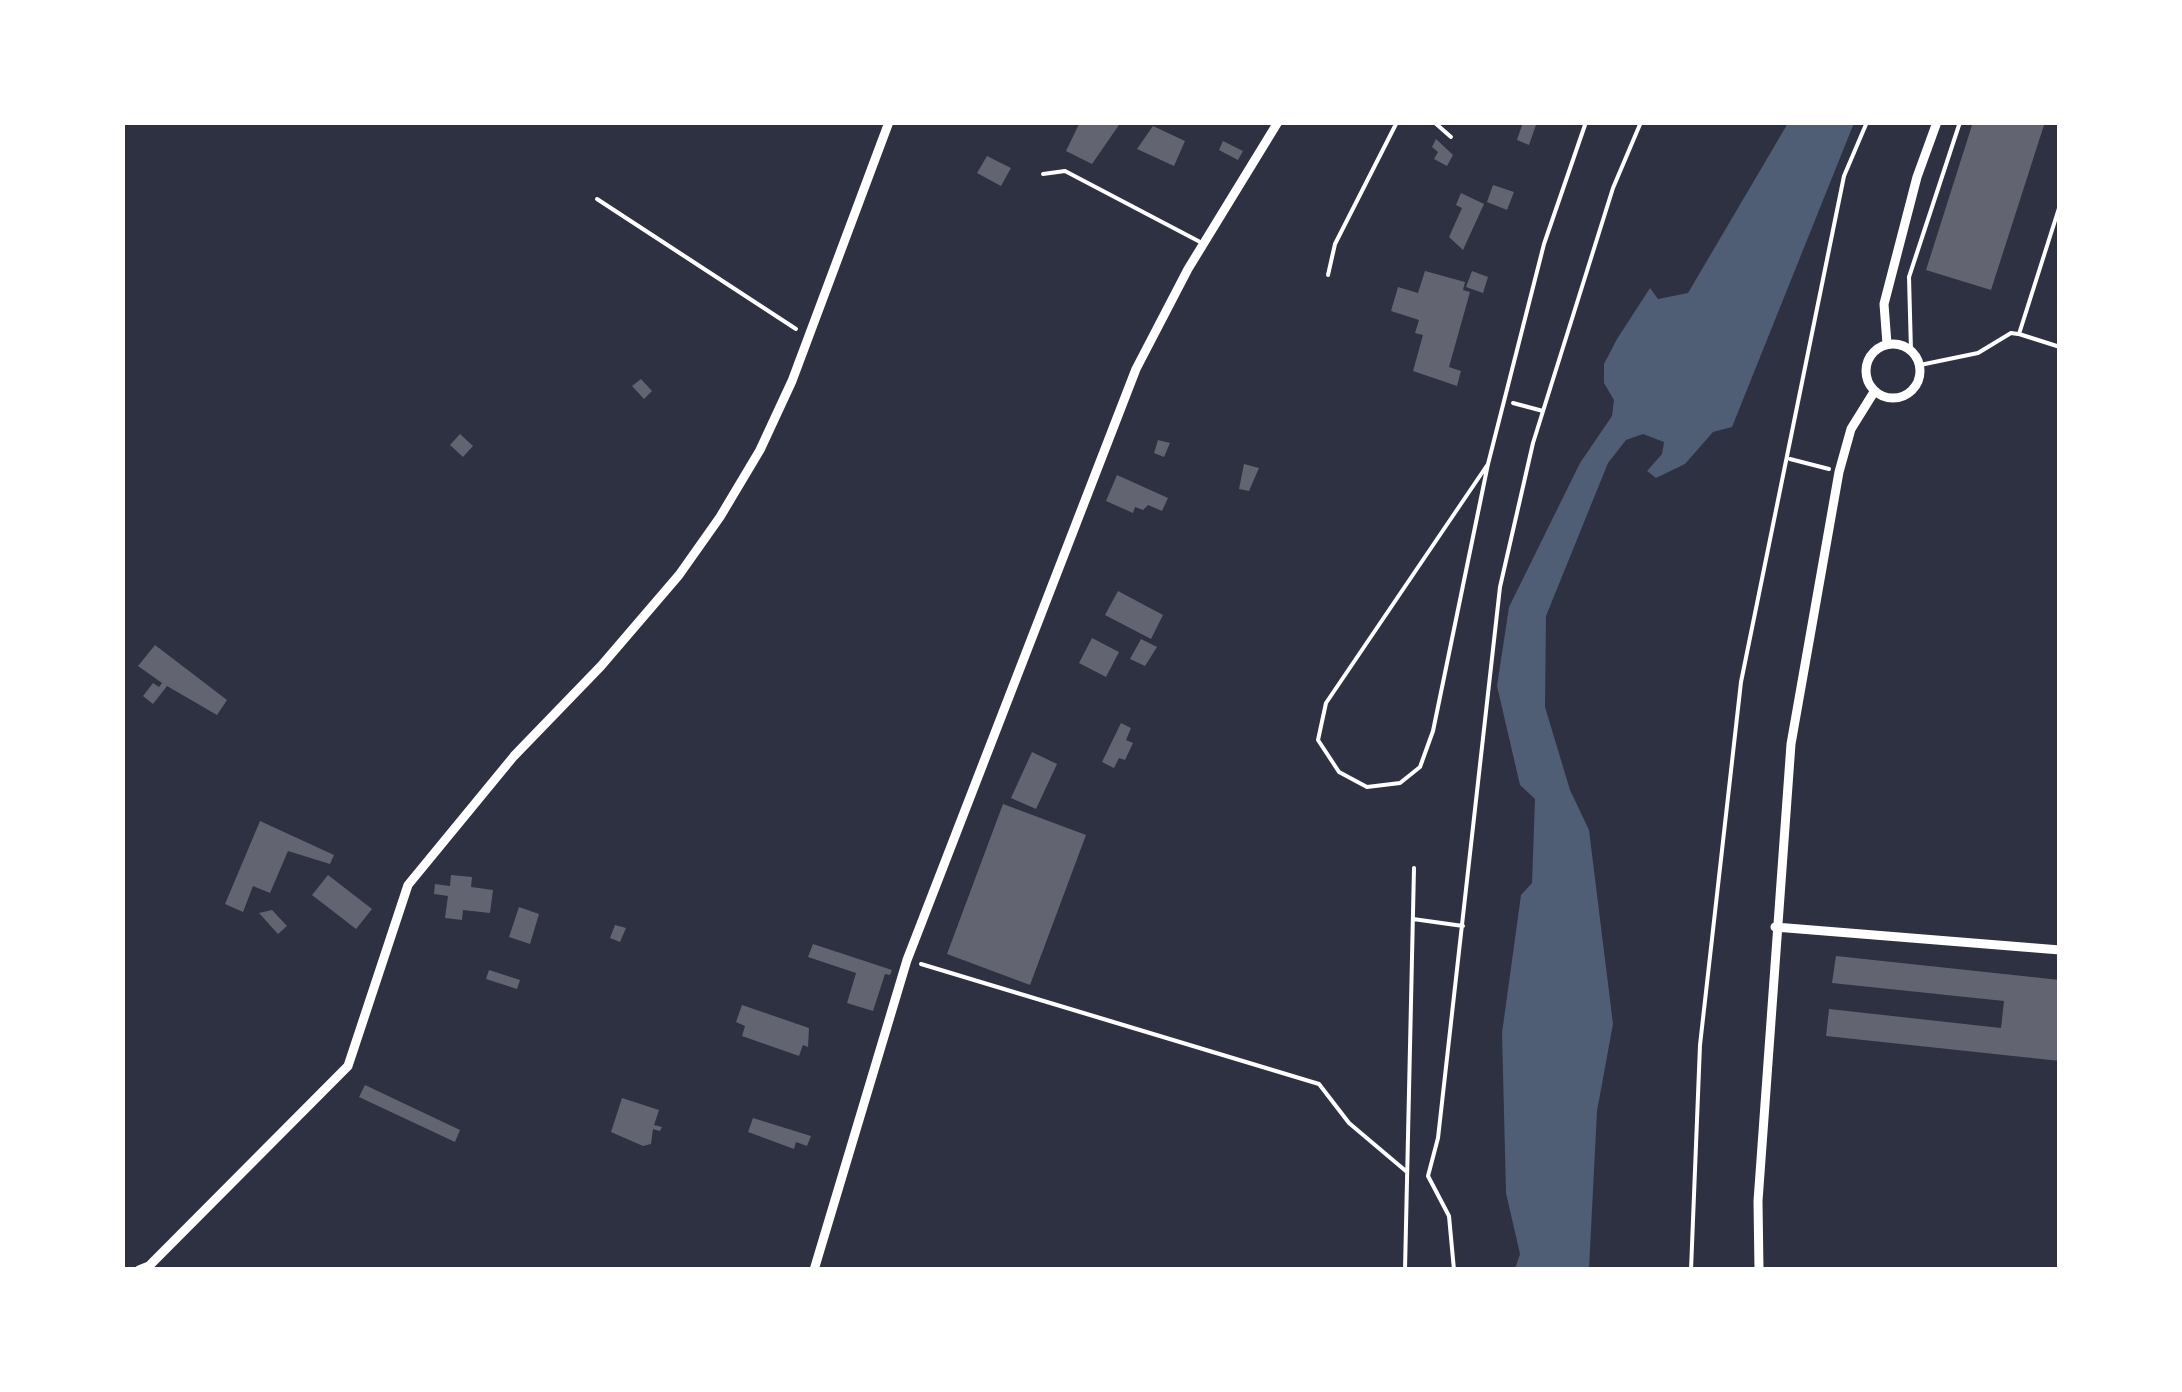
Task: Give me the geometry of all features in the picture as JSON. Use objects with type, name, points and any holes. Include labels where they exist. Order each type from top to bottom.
[{"type":"street","points":[[139,1270],[149,1266],[348,1066],[408,884],[679,575],[760,450],[809,336],[889,122]]},
{"type":"street","points":[[814,1270],[908,960],[1136,368],[1204,244],[1278,122]]},
{"type":"street","points":[[1887,344],[1884,304],[1917,177],[1937,122]]},
{"type":"street","points":[[1887,344],[1911,351],[1920,366],[1918,382],[1907,395],[1890,398],[1874,392],[1866,368],[1872,353],[1887,344]]},
{"type":"street","points":[[1760,1270],[1758,1201],[1791,744],[1838,472],[1850,429],[1874,392]]},
{"type":"street","points":[[1775,927],[2060,950]]},
{"type":"lane","points":[[1328,276],[1335,244],[1397,122]]},
{"type":"lane","points":[[1434,122],[1451,137]]},
{"type":"lane","points":[[1488,464],[1326,703],[1318,740],[1339,772],[1367,787],[1400,783],[1420,767],[1433,731],[1504,400],[1544,244],[1586,122]]},
{"type":"lane","points":[[1911,351],[1909,277],[1960,122]]},
{"type":"lane","points":[[1043,174],[1065,171],[1204,244]]},
{"type":"lane","points":[[2019,334],[2060,205]]},
{"type":"lane","points":[[1920,366],[1978,353],[2011,333],[2060,347]]},
{"type":"path","points":[[1454,1270],[1450,1216],[1428,1176],[1438,1138],[1500,587],[1543,411],[1613,188],[1641,122]]},
{"type":"path","points":[[1691,1270],[1700,1045],[1741,682],[1844,176],[1867,122]]},
{"type":"path","points":[[597,199],[809,336]]},
{"type":"path","points":[[1504,400],[1543,411]]},
{"type":"path","points":[[1788,458],[1838,472]]},
{"type":"path","points":[[1405,1270],[1414,868]]},
{"type":"path","points":[[1412,919],[1463,926]]},
{"type":"path","points":[[908,960],[1319,1084],[1349,1123],[1407,1172]]},
{"type":"water","points":[[1788,123],[1854,123],[1732,427],[1713,432],[1685,464],[1656,478],[1647,471],[1662,454],[1664,442],[1643,434],[1626,440],[1608,463],[1546,616],[1545,707],[1570,790],[1589,830],[1613,1024],[1597,1111],[1589,1269],[1515,1269],[1520,1254],[1506,1193],[1502,1033],[1521,895],[1532,883],[1535,799],[1520,785],[1497,686],[1509,607],[1580,463],[1612,416],[1614,400],[1604,383],[1604,364],[1617,339],[1650,288],[1658,299],[1688,293]]},
{"type":"building","points":[[1080,122],[1121,122],[1092,164],[1066,151]]},
{"type":"building","points":[[1523,122],[1537,122],[1529,145],[1517,140]]},
{"type":"building","points":[[1973,122],[2045,122],[1991,290],[1926,270]]},
{"type":"building","points":[[1153,126],[1185,141],[1174,166],[1137,149]]},
{"type":"building","points":[[1436,139],[1453,155],[1447,166],[1434,159],[1438,152],[1432,147]]},
{"type":"building","points":[[1223,141],[1243,151],[1238,160],[1219,150]]},
{"type":"building","points":[[987,156],[1011,168],[1001,186],[977,173]]},
{"type":"building","points":[[1493,185],[1514,192],[1507,210],[1487,202]]},
{"type":"building","points":[[1461,193],[1484,204],[1463,250],[1449,237],[1462,208],[1456,205]]},
{"type":"building","points":[[1425,271],[1465,282],[1463,290],[1470,292],[1449,367],[1461,371],[1457,386],[1413,371],[1423,335],[1415,333],[1419,320],[1391,311],[1398,287],[1418,293]]},
{"type":"building","points":[[1472,271],[1488,277],[1483,293],[1466,287]]},
{"type":"building","points":[[641,379],[652,391],[644,399],[632,386]]},
{"type":"building","points":[[460,434],[473,446],[463,457],[450,445]]},
{"type":"building","points":[[1158,440],[1170,443],[1164,457],[1154,453]]},
{"type":"building","points":[[1244,464],[1259,468],[1249,491],[1239,489]]},
{"type":"building","points":[[1117,475],[1168,498],[1162,511],[1148,505],[1143,510],[1135,507],[1133,513],[1106,501]]},
{"type":"building","points":[[1118,591],[1163,615],[1151,639],[1105,615]]},
{"type":"building","points":[[1092,638],[1119,652],[1106,677],[1079,663]]},
{"type":"building","points":[[1141,639],[1157,647],[1145,666],[1130,659]]},
{"type":"building","points":[[155,645],[227,700],[217,715],[167,686],[153,704],[143,696],[153,683],[159,687],[162,683],[138,666]]},
{"type":"building","points":[[1121,723],[1131,728],[1126,740],[1133,743],[1125,760],[1119,758],[1114,768],[1102,762]]},
{"type":"building","points":[[1032,752],[1057,764],[1036,809],[1011,798]]},
{"type":"building","points":[[1003,804],[1086,835],[1030,985],[947,954]]},
{"type":"building","points":[[260,821],[334,855],[330,864],[288,851],[270,893],[253,886],[243,912],[225,904]]},
{"type":"building","points":[[328,875],[372,909],[356,929],[312,895]]},
{"type":"building","points":[[451,875],[472,877],[471,887],[493,890],[490,913],[463,910],[462,920],[445,918],[448,896],[434,894],[435,884],[450,886]]},
{"type":"building","points":[[519,907],[539,914],[530,944],[509,937]]},
{"type":"building","points":[[272,910],[287,926],[278,934],[259,913]]},
{"type":"building","points":[[615,925],[626,928],[620,942],[610,938]]},
{"type":"building","points":[[813,944],[892,970],[890,975],[885,974],[873,1011],[847,1003],[856,973],[808,957]]},
{"type":"building","points":[[1836,956],[2060,980],[2060,1061],[1826,1036],[1829,1009],[2001,1028],[2004,1001],[1832,983]]},
{"type":"building","points":[[489,970],[520,980],[517,989],[486,979]]},
{"type":"building","points":[[742,1005],[809,1028],[808,1047],[803,1045],[799,1056],[742,1036],[745,1026],[736,1022]]},
{"type":"building","points":[[365,1085],[460,1130],[455,1142],[359,1097]]},
{"type":"building","points":[[622,1098],[659,1110],[654,1125],[662,1127],[660,1131],[653,1129],[651,1144],[643,1146],[611,1132]]},
{"type":"building","points":[[753,1118],[811,1136],[807,1146],[796,1142],[794,1149],[748,1132]]}]
